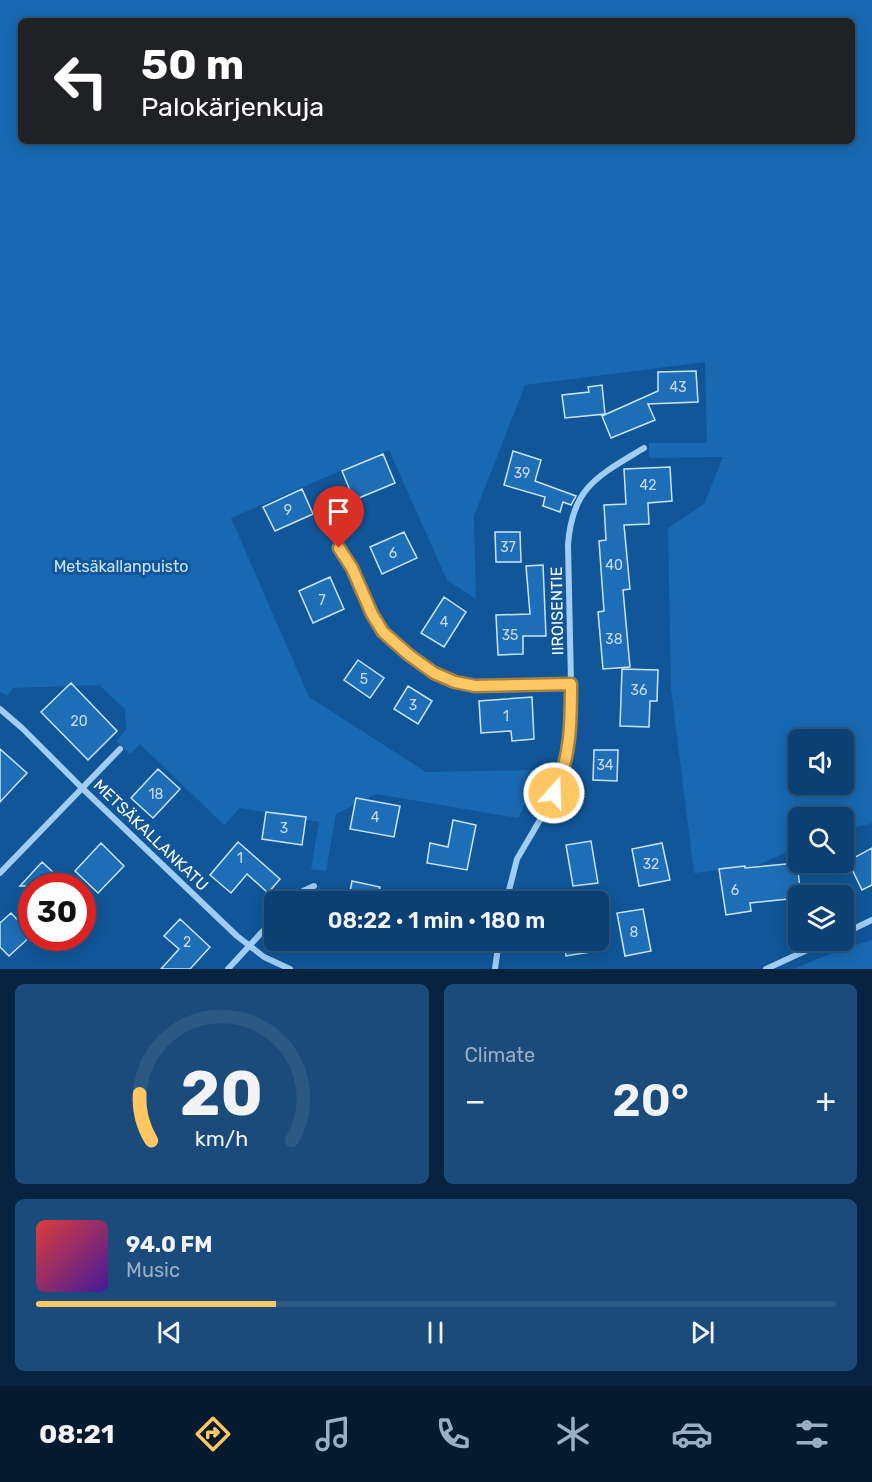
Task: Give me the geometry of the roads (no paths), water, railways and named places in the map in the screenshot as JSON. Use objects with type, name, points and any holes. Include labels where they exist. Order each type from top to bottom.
[{"type":"street","name":"IIROISENTIE","points":[[509,891],[518,859],[561,778],[571,730],[569,524],[586,488],[601,474],[644,448]]},
{"type":"street","points":[[339,548],[352,568],[372,614],[383,632],[434,673],[455,682],[475,686],[571,684]]},
{"type":"street","name":"METSÄKALLANKATU","points":[[0,710],[22,728],[249,946],[264,957],[291,969]]},
{"type":"street","points":[[0,873],[120,749]]},
{"type":"street","points":[[303,891],[314,886]]},
{"type":"street","points":[[854,929],[872,920]]},
{"type":"street","points":[[228,969],[264,930]]},
{"type":"street","points":[[495,969],[497,951]]},
{"type":"street","points":[[766,969],[805,951]]},
{"type":"park label","name":"Metsäkallanpuisto","points":[[121,566]]}]
